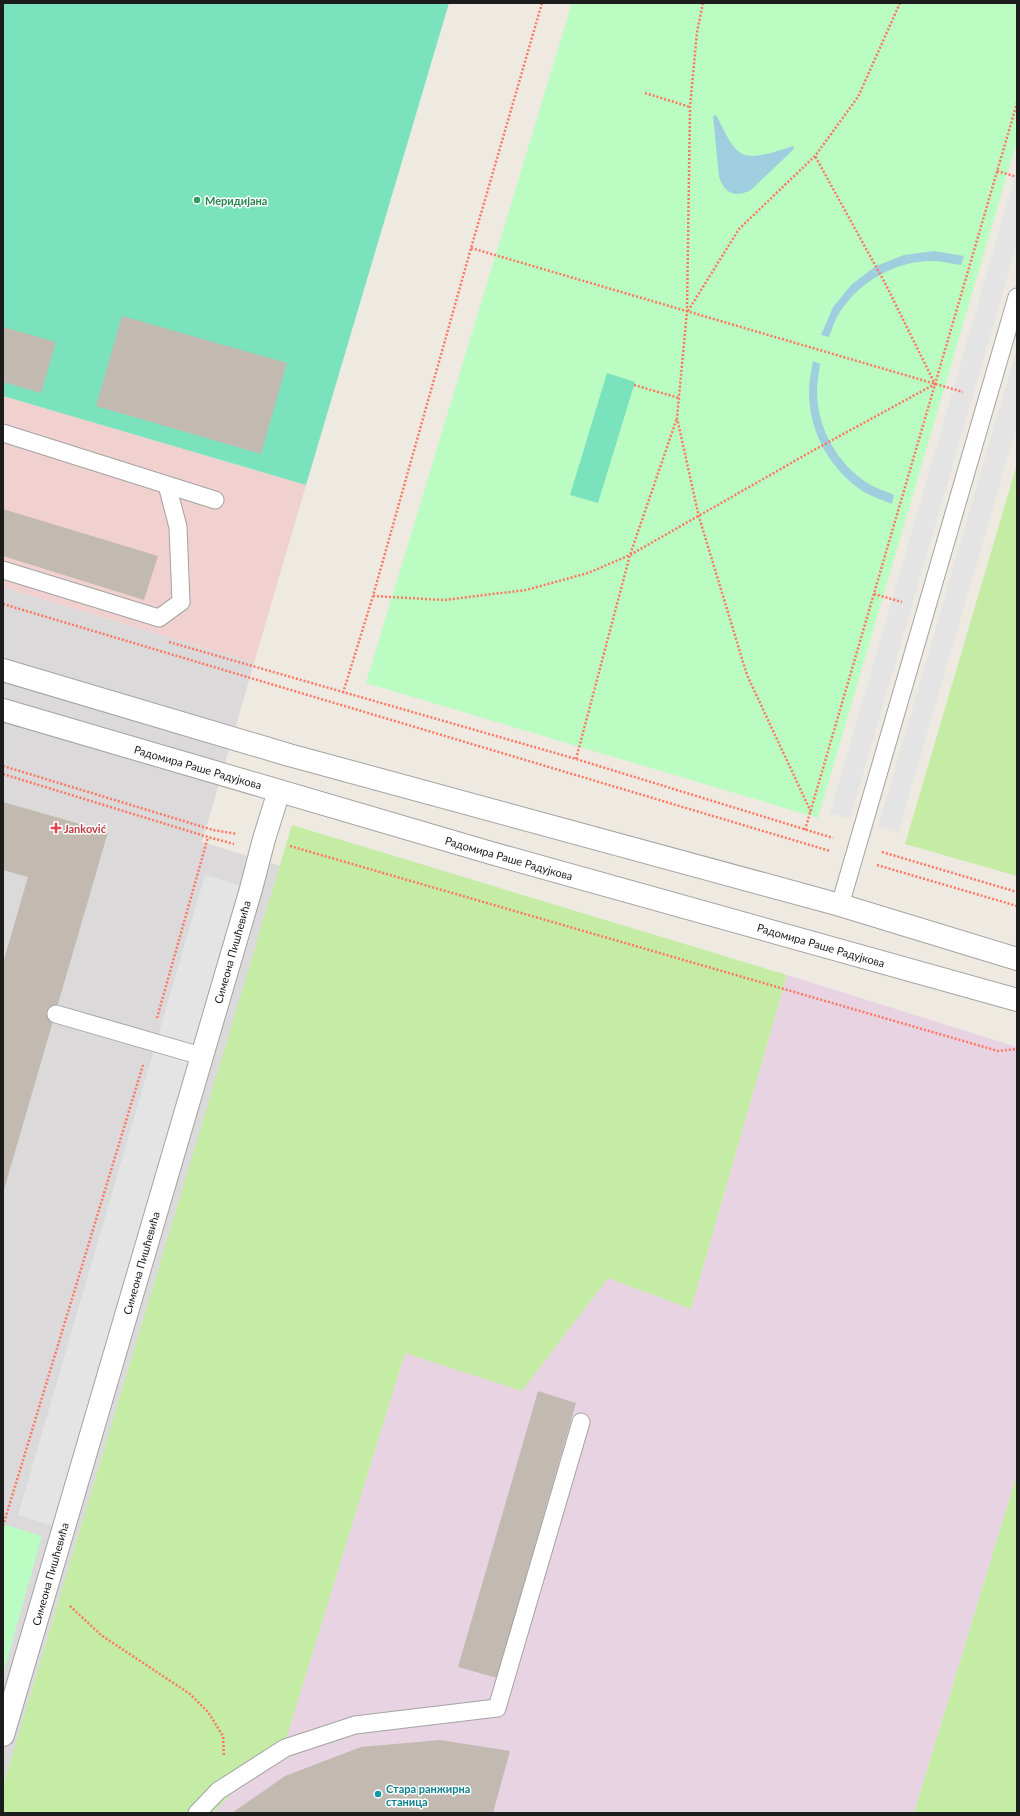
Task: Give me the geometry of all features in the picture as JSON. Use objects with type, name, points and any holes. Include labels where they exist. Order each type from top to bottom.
[{"type":"street","points":[[3,670],[289,755],[840,905],[1017,959]]},
{"type":"street","name":"Радомира Раше Радујкова","points":[[3,710],[491,853],[1017,1000]]},
{"type":"street","name":"Симеона Пишћевића","points":[[3,1735],[279,791]]},
{"type":"lane","points":[[840,905],[1017,297]]},
{"type":"lane","points":[[3,433],[215,500]]},
{"type":"lane","points":[[3,570],[159,618],[181,602],[178,527],[167,485]]},
{"type":"lane","points":[[56,1014],[201,1056]]},
{"type":"lane","points":[[197,1813],[218,1791],[285,1748],[356,1725],[497,1708],[581,1422]]},
{"type":"path","points":[[343,693],[373,596],[542,3]]},
{"type":"path","points":[[576,759],[630,554],[677,418],[688,312],[690,107],[697,32],[703,3]]},
{"type":"path","points":[[688,312],[739,229],[815,156],[858,97],[900,3]]},
{"type":"path","points":[[645,93],[690,107]]},
{"type":"path","points":[[806,830],[1017,103]]},
{"type":"path","points":[[815,156],[885,283],[935,384]]},
{"type":"path","points":[[997,171],[1017,177]]},
{"type":"path","points":[[471,248],[935,384]]},
{"type":"path","points":[[373,596],[444,600],[526,590],[588,573],[630,554],[699,517],[814,450],[935,384]]},
{"type":"path","points":[[634,385],[679,398]]},
{"type":"path","points":[[677,418],[699,517],[746,675],[811,812]]},
{"type":"path","points":[[3,604],[856,852],[1017,892]]},
{"type":"path","points":[[162,640],[576,759],[806,830],[856,852],[1017,906]]},
{"type":"path","points":[[3,766],[213,830],[264,839],[998,1051],[1017,1049]]},
{"type":"path","points":[[3,774],[234,844],[264,839]]},
{"type":"path","points":[[3,1526],[150,1041],[208,837]]},
{"type":"path","points":[[47,1586],[101,1635],[190,1694],[208,1712],[224,1736],[224,1765],[218,1791]]},
{"type":"shaded area","points":[[1017,169],[1017,244],[850,819],[830,813]]},
{"type":"shaded area","points":[[1017,348],[1017,425],[898,833],[878,827]]},
{"type":"shaded area","points":[[3,396],[306,485],[254,663],[3,587]]},
{"type":"shaded area","points":[[3,587],[254,663],[202,842],[281,866],[3,1786]]},
{"type":"shaded area","points":[[205,875],[251,889],[63,1529],[18,1515]]},
{"type":"shaded area","points":[[787,975],[1017,1047],[1017,1474],[914,1813],[213,1813],[287,1735],[405,1353],[522,1391],[608,1278],[691,1309]]},
{"type":"green space","name":"Меридијана","points":[[3,3],[449,3],[306,485],[3,396]]},
{"type":"green space","points":[[572,3],[1017,3],[1017,141],[818,818],[366,683]]},
{"type":"green space","points":[[607,373],[635,382],[598,503],[570,495]]},
{"type":"green space","points":[[1017,464],[1017,876],[905,844]]},
{"type":"green space","points":[[292,825],[787,975],[691,1309],[608,1278],[522,1391],[405,1353],[287,1736],[213,1813],[3,1813],[3,1786]]},
{"type":"green space","points":[[1017,1474],[1017,1813],[914,1813]]},
{"type":"green space","points":[[3,1524],[42,1536],[3,1675]]},
{"type":"water","points":[[716,115],[732,145],[744,155],[758,156],[793,146],[794,149],[751,190],[740,194],[731,193],[721,183],[719,177],[713,116]]},
{"type":"water","points":[[934,251],[964,256],[961,265],[937,261],[920,262],[907,264],[881,274],[858,291],[848,301],[840,312],[829,337],[821,335],[833,307],[852,284],[876,266],[904,255]]},
{"type":"water","points":[[813,361],[820,364],[817,388],[818,405],[825,432],[831,444],[848,467],[858,476],[872,486],[894,495],[892,504],[867,494],[852,483],[841,473],[824,449],[817,435],[810,407],[809,384]]},
{"type":"building","points":[[122,316],[287,363],[261,454],[96,406]]},
{"type":"building","points":[[3,327],[56,342],[41,393],[3,382]]},
{"type":"building","points":[[3,509],[158,556],[144,600],[3,556]]},
{"type":"building","points":[[3,802],[108,832],[3,1193],[3,963],[28,877],[3,870]]},
{"type":"building","points":[[538,1391],[576,1403],[497,1678],[458,1667]]},
{"type":"building","name":"Стара ранжирна станица","points":[[440,1740],[510,1751],[493,1813],[232,1813],[285,1776],[361,1747]]},
{"type":"place","name":"Меридијана","points":[[197,200]]},
{"type":"place","name":"Janković","points":[[56,828]]},
{"type":"place","name":"Стара ранжирна станица","points":[[378,1794]]}]
